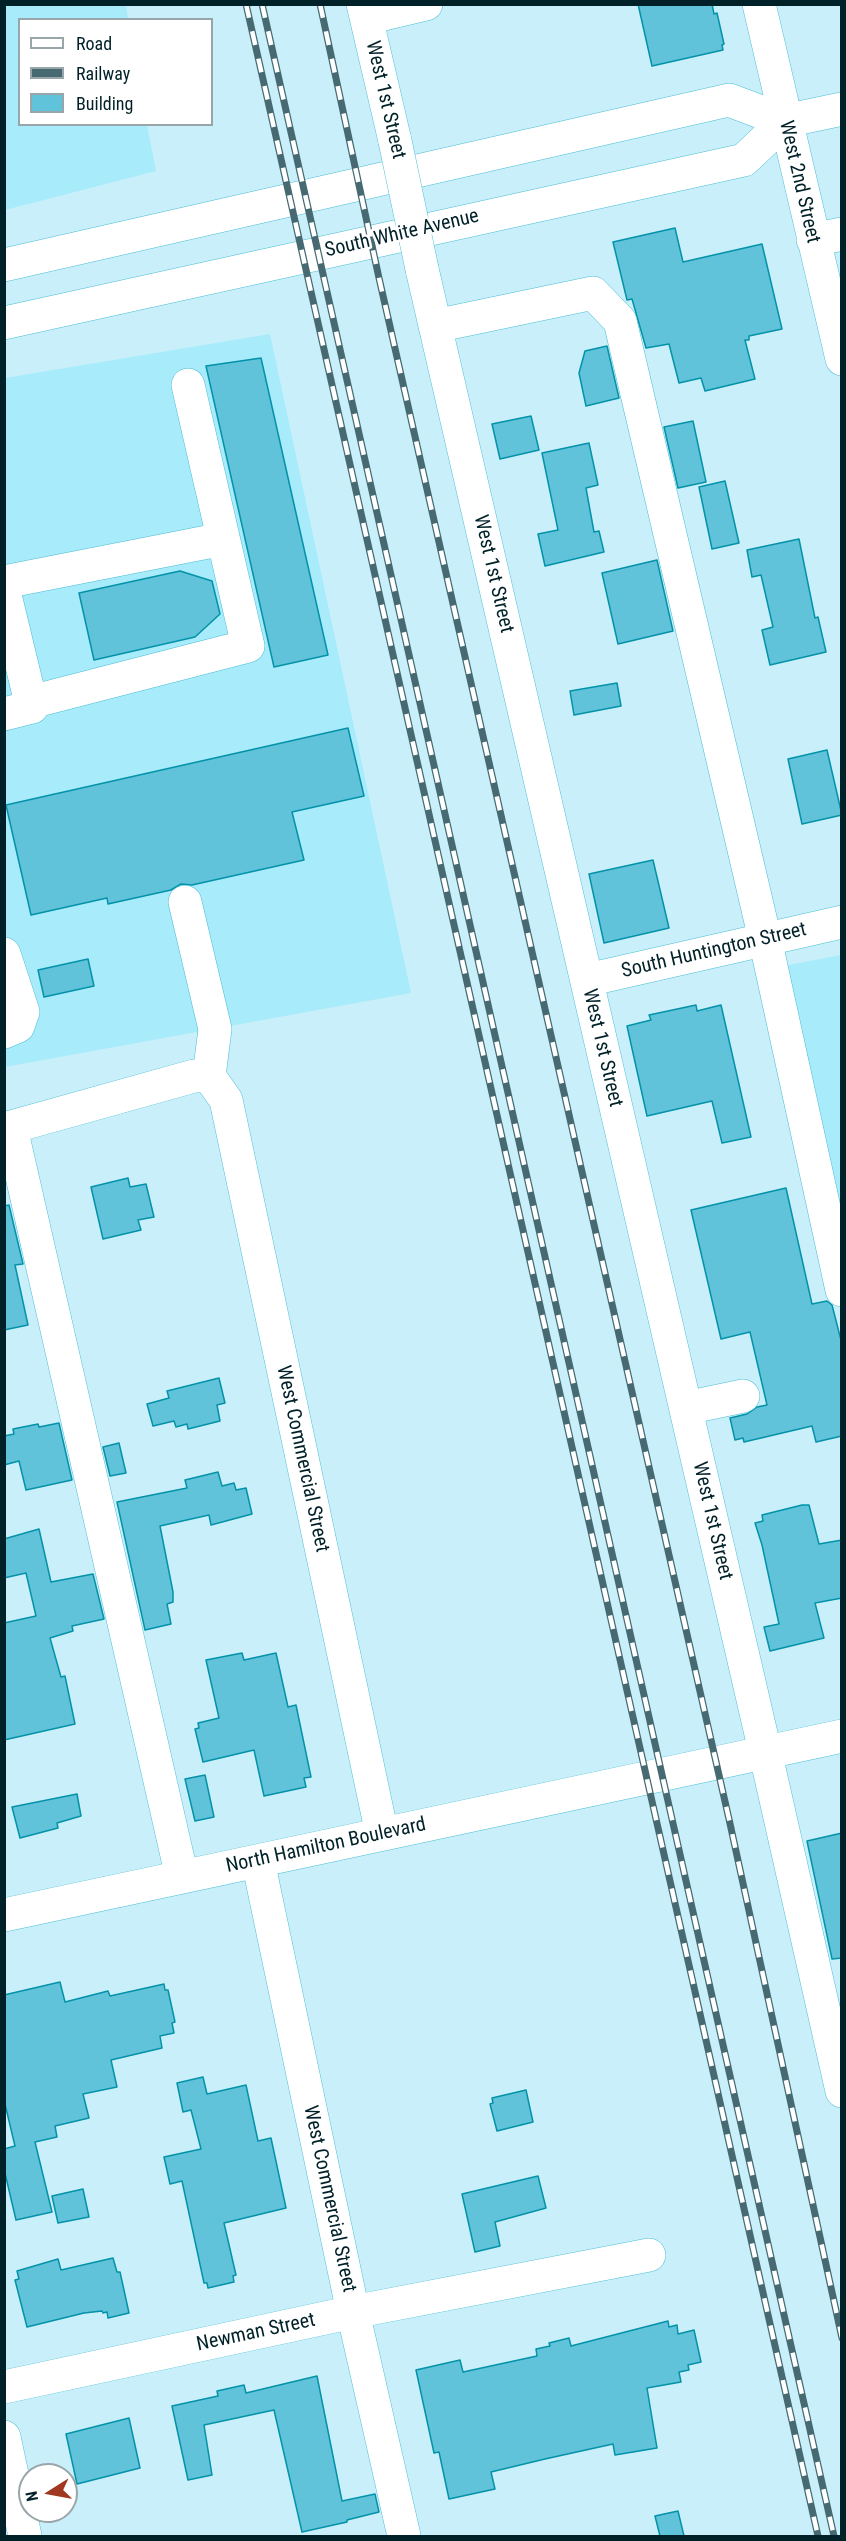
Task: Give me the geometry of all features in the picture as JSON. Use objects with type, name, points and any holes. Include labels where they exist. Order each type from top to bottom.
[{"type":"street","points":[[365,11],[426,4]]},
{"type":"street","name":"West 2nd Street","points":[[759,4],[785,121],[827,237],[842,359]]},
{"type":"street","name":"West 1st Street","points":[[365,11],[435,326],[842,2091]]},
{"type":"street","points":[[4,265],[729,100],[785,121],[842,109]]},
{"type":"street","name":"South White Avenue","points":[[4,323],[744,160],[785,121]]},
{"type":"street","points":[[435,326],[593,293],[620,321],[765,939],[842,1290]]},
{"type":"street","points":[[4,591],[18,708],[248,646],[188,385]]},
{"type":"street","points":[[4,582],[223,539]]},
{"type":"street","points":[[182,1877],[8,1128],[194,1076],[213,1081],[214,1029],[184,902]]},
{"type":"street","name":"South Huntington Street","points":[[587,980],[842,922]]},
{"type":"street","points":[[4,954],[23,1012],[18,1026],[4,1032]]},
{"type":"street","name":"West Commercial Street","points":[[213,1081],[226,1100],[382,1834]]},
{"type":"street","points":[[686,1408],[743,1396]]},
{"type":"street","name":"North Hamilton Boulevard","points":[[4,1915],[842,1736]]},
{"type":"street","name":"West Commercial Street","points":[[258,1861],[353,2312],[396,2535]]},
{"type":"street","name":"Newman Street","points":[[4,2387],[353,2312],[649,2255]]},
{"type":"street","points":[[4,2437],[25,2536]]},
{"type":"shaded area","points":[[5,4],[126,5],[128,18],[18,18],[18,126],[147,126],[156,171],[5,210]]},
{"type":"shaded area","points":[[270,334],[411,993],[5,1067],[5,378]]},
{"type":"shaded area","points":[[841,955],[841,1223],[783,966]]},
{"type":"building","points":[[638,4],[712,4],[714,14],[717,13],[724,44],[722,45],[723,50],[652,66]]},
{"type":"building","points":[[675,228],[683,262],[762,244],[782,329],[749,336],[749,340],[745,340],[755,379],[705,391],[701,378],[679,383],[669,344],[646,348],[632,299],[627,300],[613,242]]},
{"type":"building","points":[[607,346],[619,398],[586,406],[579,373],[585,351]]},
{"type":"building","points":[[261,358],[328,655],[274,667],[206,366]]},
{"type":"building","points":[[531,416],[539,450],[500,459],[492,424]]},
{"type":"building","points":[[693,421],[706,482],[678,488],[664,427]]},
{"type":"building","points":[[589,443],[598,485],[586,488],[594,532],[599,531],[604,552],[545,566],[538,534],[558,530],[542,453]]},
{"type":"building","points":[[725,481],[739,543],[712,549],[699,487]]},
{"type":"building","points":[[799,539],[815,618],[818,617],[826,652],[770,665],[762,630],[773,627],[761,575],[752,577],[747,550]]},
{"type":"building","points":[[657,560],[673,631],[618,644],[602,573]]},
{"type":"building","points":[[180,571],[212,581],[220,614],[195,637],[94,660],[79,593]]},
{"type":"building","points":[[617,683],[621,706],[574,715],[570,691]]},
{"type":"building","points":[[348,728],[364,796],[292,812],[304,860],[192,885],[181,884],[171,890],[108,904],[107,898],[31,915],[6,805]]},
{"type":"building","points":[[827,750],[842,815],[802,824],[788,759]]},
{"type":"building","points":[[653,860],[669,928],[604,943],[589,874]]},
{"type":"building","points":[[88,959],[94,986],[44,997],[38,970]]},
{"type":"building","points":[[696,1005],[697,1011],[721,1005],[751,1137],[722,1143],[712,1101],[647,1116],[627,1026],[651,1020],[649,1015]]},
{"type":"building","points":[[128,1178],[130,1187],[146,1184],[154,1217],[138,1220],[141,1230],[103,1239],[91,1187]]},
{"type":"building","points":[[786,1188],[812,1304],[827,1301],[832,1305],[842,1344],[842,1436],[816,1442],[812,1426],[744,1442],[743,1438],[735,1440],[730,1418],[747,1414],[757,1407],[767,1405],[750,1332],[721,1339],[691,1210]]},
{"type":"building","points":[[9,1205],[23,1264],[15,1265],[28,1325],[4,1330],[4,1206]]},
{"type":"building","points":[[219,1378],[225,1403],[217,1405],[220,1421],[188,1429],[187,1424],[176,1427],[174,1421],[153,1426],[147,1404],[169,1398],[167,1391]]},
{"type":"building","points":[[59,1423],[72,1480],[26,1490],[19,1461],[4,1465],[4,1436],[14,1434],[13,1429]]},
{"type":"building","points":[[119,1443],[126,1473],[110,1476],[103,1447]]},
{"type":"building","points":[[218,1472],[222,1486],[234,1483],[236,1490],[246,1488],[252,1514],[211,1525],[209,1515],[160,1526],[173,1592],[173,1602],[167,1604],[171,1624],[145,1630],[117,1502],[187,1488],[185,1480]]},
{"type":"building","points":[[809,1505],[819,1544],[842,1540],[842,1598],[815,1603],[824,1638],[770,1651],[764,1627],[779,1624],[755,1523],[763,1521],[762,1515]]},
{"type":"building","points":[[39,1529],[51,1582],[93,1574],[104,1619],[72,1626],[73,1631],[50,1638],[61,1677],[65,1676],[75,1724],[4,1740],[4,1623],[36,1616],[26,1573],[4,1578],[4,1539]]},
{"type":"building","points":[[242,1653],[244,1660],[276,1653],[288,1707],[296,1705],[311,1777],[304,1778],[306,1787],[264,1796],[254,1750],[203,1762],[195,1729],[199,1728],[198,1723],[219,1718],[206,1660]]},
{"type":"building","points":[[205,1775],[214,1817],[195,1821],[185,1779]]},
{"type":"building","points":[[77,1794],[81,1816],[57,1823],[58,1828],[20,1838],[12,1807]]},
{"type":"building","points":[[842,1833],[842,1958],[832,1959],[807,1841]]},
{"type":"building","points":[[60,1982],[65,2002],[108,1991],[110,1996],[164,1984],[165,1990],[168,1990],[175,2022],[172,2023],[174,2033],[160,2036],[162,2048],[111,2060],[117,2087],[83,2094],[89,2118],[55,2126],[57,2137],[35,2142],[52,2212],[16,2220],[4,2169],[4,2149],[15,2146],[4,2100],[4,1995]]},
{"type":"building","points":[[203,2077],[207,2094],[246,2085],[258,2141],[271,2138],[286,2208],[224,2223],[236,2275],[233,2276],[234,2282],[208,2288],[207,2283],[204,2283],[182,2181],[170,2184],[164,2157],[201,2149],[191,2110],[183,2112],[177,2083]]},
{"type":"building","points":[[526,2090],[533,2122],[497,2131],[490,2104],[493,2103],[492,2098]]},
{"type":"building","points":[[538,2176],[546,2208],[495,2222],[500,2246],[475,2252],[462,2194]]},
{"type":"building","points":[[83,2189],[89,2217],[58,2223],[52,2196]]},
{"type":"building","points":[[113,2258],[117,2272],[120,2272],[129,2313],[108,2318],[107,2312],[84,2313],[27,2327],[15,2280],[19,2279],[17,2271],[58,2259],[61,2270]]},
{"type":"building","points":[[668,2321],[669,2327],[677,2325],[678,2334],[694,2330],[701,2362],[688,2365],[689,2370],[679,2372],[681,2382],[647,2388],[657,2448],[615,2455],[613,2444],[491,2472],[495,2489],[449,2499],[439,2452],[434,2453],[416,2370],[460,2360],[463,2372],[537,2356],[536,2349],[569,2338],[571,2346]]},
{"type":"building","points":[[317,2376],[342,2501],[375,2494],[379,2512],[302,2532],[274,2410],[204,2425],[212,2475],[188,2480],[172,2406],[218,2396],[217,2391],[244,2385],[246,2393]]},
{"type":"building","points":[[129,2418],[140,2468],[78,2484],[78,2463],[72,2463],[66,2434]]},
{"type":"building","points":[[678,2511],[684,2536],[660,2536],[655,2516]]},
{"type":"railway","points":[[246,4],[818,2536]]},
{"type":"railway","points":[[262,4],[834,2536]]},
{"type":"railway","points":[[320,4],[379,278],[729,1819],[842,2338]]}]
